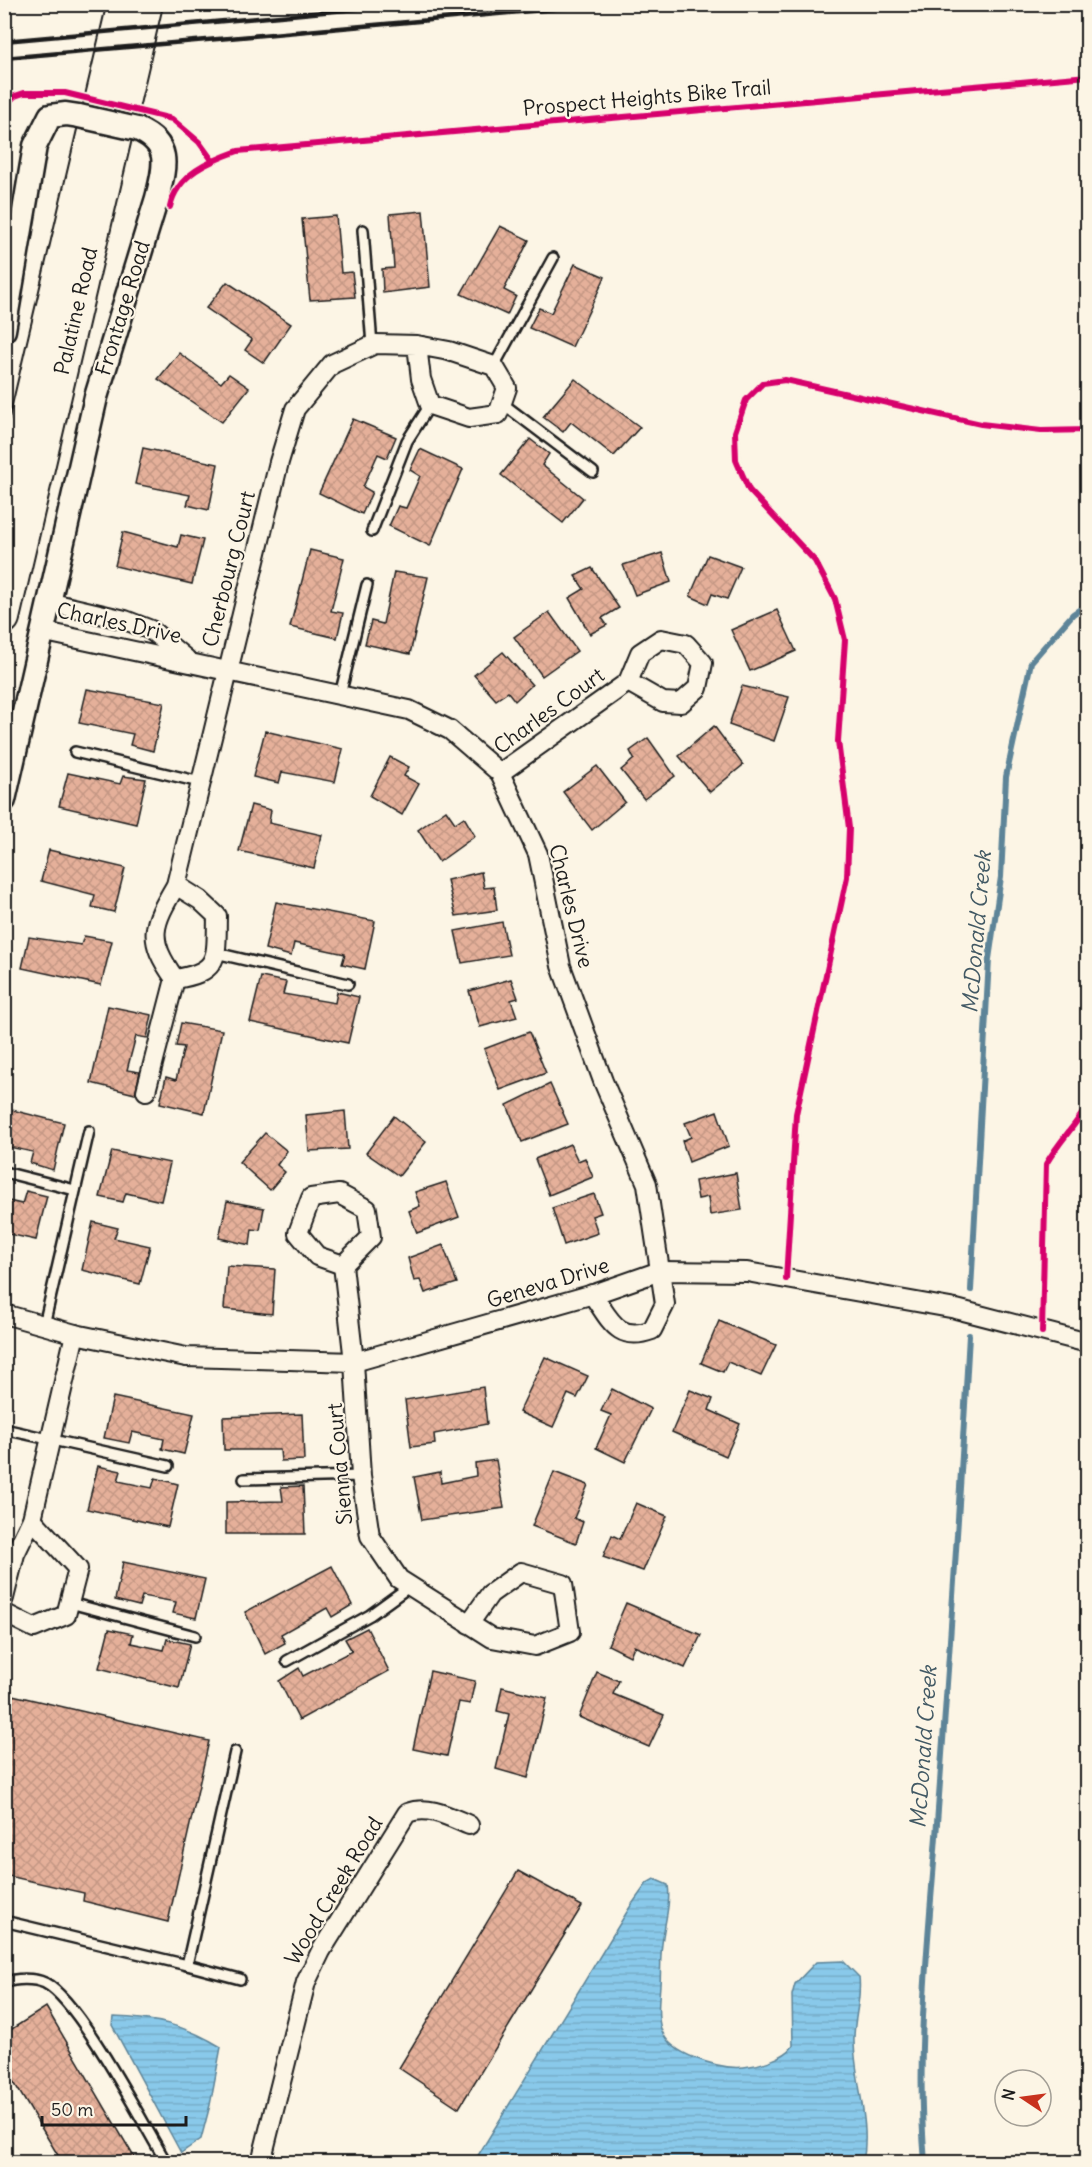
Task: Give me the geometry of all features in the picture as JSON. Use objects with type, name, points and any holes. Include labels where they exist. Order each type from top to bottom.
[{"type":"highway","name":"Palatine Road","points":[[4,509],[123,4]]},
{"type":"highway","name":"Palatine Road","points":[[4,618],[147,4]]},
{"type":"street","name":"Frontage Road","points":[[4,330],[35,146],[50,116],[66,114],[79,116],[137,129],[154,136],[159,143],[164,168],[158,198],[96,397],[4,800]]},
{"type":"street","name":"Cherbourg Court","points":[[175,978],[160,957],[154,934],[162,909],[176,885],[279,462],[295,409],[332,364],[372,345],[417,345],[449,351],[494,366]]},
{"type":"street","points":[[417,345],[421,379],[430,405],[469,418],[498,414],[507,388],[494,366]]},
{"type":"street","name":"Charles Drive","points":[[48,602],[125,620],[151,630],[188,660]]},
{"type":"street","name":"Charles Drive","points":[[41,631],[188,660],[227,671],[409,710],[450,730],[501,773],[538,854],[561,966],[603,1082],[647,1184],[665,1304],[652,1330],[640,1334],[618,1330],[592,1294]]},
{"type":"street","name":"Charles Court","points":[[501,773],[628,682],[640,653],[661,639],[686,644],[703,663],[698,688],[681,703],[663,702],[628,682]]},
{"type":"street","points":[[146,1090],[175,978],[198,975],[212,964],[216,953],[217,916],[200,900],[176,885]]},
{"type":"street","name":"Sienna Court","points":[[343,1265],[354,1362],[361,1476],[370,1536],[399,1579],[469,1624],[492,1638],[535,1646],[570,1632],[562,1584],[521,1572],[490,1594],[469,1624]]},
{"type":"street","name":"Geneva Drive","points":[[4,1304],[13,1316],[75,1334],[186,1357],[354,1362],[592,1294],[660,1270],[747,1272],[956,1309],[1088,1344]]},
{"type":"street","points":[[4,1598],[15,1554],[32,1519],[75,1334]]},
{"type":"street","points":[[4,1613],[34,1628],[66,1616],[70,1603],[78,1569],[32,1519]]},
{"type":"street","name":"Wood Creek Road","points":[[261,2163],[296,2013],[306,1982],[321,1951],[407,1813],[420,1808],[427,1809],[469,1825]]},
{"type":"lane","points":[[363,230],[372,345]]},
{"type":"lane","points":[[494,366],[553,258]]},
{"type":"lane","points":[[502,403],[592,472]]},
{"type":"lane","points":[[372,531],[407,441],[430,405]]},
{"type":"lane","points":[[340,695],[367,585]]},
{"type":"lane","points":[[75,752],[200,782]]},
{"type":"lane","points":[[216,953],[348,984]]},
{"type":"lane","points":[[44,1324],[89,1131]]},
{"type":"lane","points":[[4,1172],[75,1190]]},
{"type":"lane","points":[[4,1429],[168,1466]]},
{"type":"lane","points":[[244,1479],[361,1476]]},
{"type":"lane","points":[[286,1661],[370,1615],[410,1586]]},
{"type":"lane","points":[[70,1603],[195,1635]]},
{"type":"lane","points":[[188,1965],[235,1752]]},
{"type":"lane","points":[[4,1921],[240,1979]]},
{"type":"lane","points":[[4,1983],[26,1980],[44,1983],[79,2017],[166,2163]]},
{"type":"water","points":[[654,1879],[668,1885],[669,1892],[661,1954],[659,2020],[666,2038],[682,2052],[719,2066],[744,2067],[771,2061],[789,2051],[793,2046],[792,1995],[795,1984],[816,1962],[843,1961],[859,1977],[854,2042],[864,2117],[863,2162],[474,2162],[630,1907],[647,1883]]},
{"type":"water","points":[[113,2017],[169,2024],[195,2033],[221,2047],[201,2139],[181,2153],[112,2025]]},
{"type":"building","points":[[423,211],[430,287],[383,293],[382,269],[394,268],[390,214]]},
{"type":"building","points":[[336,216],[341,273],[352,272],[355,297],[310,300],[302,219]]},
{"type":"building","points":[[500,226],[529,240],[504,290],[516,296],[507,315],[461,294]]},
{"type":"building","points":[[575,264],[605,277],[572,347],[529,328],[539,308],[551,313]]},
{"type":"building","points":[[227,282],[291,324],[264,363],[245,350],[252,340],[206,308]]},
{"type":"building","points":[[179,353],[221,383],[229,374],[249,388],[222,422],[158,379]]},
{"type":"building","points":[[575,379],[640,427],[614,456],[571,422],[563,432],[543,417]]},
{"type":"building","points":[[353,419],[396,437],[387,458],[378,454],[363,487],[372,492],[362,514],[319,493]]},
{"type":"building","points":[[530,439],[549,454],[542,465],[583,498],[563,523],[501,475]]},
{"type":"building","points":[[143,448],[218,464],[209,510],[187,505],[190,495],[135,484]]},
{"type":"building","points":[[420,449],[463,469],[430,546],[389,526],[398,506],[406,508],[420,476],[410,470]]},
{"type":"building","points":[[123,532],[178,547],[181,535],[203,540],[192,584],[115,566]]},
{"type":"building","points":[[310,550],[344,558],[331,611],[343,613],[337,638],[290,627]]},
{"type":"building","points":[[662,553],[671,582],[635,595],[623,565]]},
{"type":"building","points":[[708,555],[741,567],[727,599],[712,594],[708,604],[690,596]]},
{"type":"building","points":[[592,568],[619,608],[602,618],[607,625],[590,634],[569,598],[584,589],[575,576]]},
{"type":"building","points":[[394,572],[428,577],[410,654],[365,644],[371,621],[383,624]]},
{"type":"building","points":[[777,610],[796,651],[750,671],[731,630]]},
{"type":"building","points":[[549,612],[577,651],[542,676],[514,637]]},
{"type":"building","points":[[503,652],[532,685],[515,701],[508,692],[496,700],[474,675]]},
{"type":"building","points":[[742,686],[789,697],[774,741],[729,725]]},
{"type":"building","points":[[87,689],[164,703],[153,751],[130,745],[133,734],[79,723]]},
{"type":"building","points":[[714,726],[743,765],[710,792],[679,756]]},
{"type":"building","points":[[265,731],[343,749],[335,782],[282,772],[279,783],[253,777]]},
{"type":"building","points":[[648,738],[675,776],[644,799],[621,770],[634,759],[630,751]]},
{"type":"building","points":[[390,757],[409,767],[404,776],[419,784],[402,815],[370,796]]},
{"type":"building","points":[[597,766],[625,802],[592,830],[563,792]]},
{"type":"building","points":[[68,773],[120,784],[123,776],[146,779],[136,824],[59,806]]},
{"type":"building","points":[[251,805],[271,810],[269,823],[322,835],[314,868],[239,851]]},
{"type":"building","points":[[446,810],[455,823],[464,817],[475,836],[439,862],[418,830]]},
{"type":"building","points":[[49,850],[125,868],[114,912],[92,907],[95,895],[41,881]]},
{"type":"building","points":[[481,872],[484,888],[494,887],[497,910],[456,916],[447,880]]},
{"type":"building","points":[[276,902],[375,921],[365,969],[342,964],[345,954],[294,943],[291,956],[265,949]]},
{"type":"building","points":[[502,922],[509,955],[462,963],[455,931]]},
{"type":"building","points":[[84,936],[112,941],[101,985],[22,968],[29,937],[81,945]]},
{"type":"building","points":[[261,977],[286,982],[283,994],[335,1003],[337,992],[359,997],[348,1043],[250,1022]]},
{"type":"building","points":[[511,979],[518,998],[511,1000],[517,1017],[480,1027],[469,991]]},
{"type":"building","points":[[108,1006],[152,1015],[147,1038],[136,1036],[127,1070],[140,1072],[135,1094],[91,1083]]},
{"type":"building","points":[[181,1023],[222,1030],[204,1113],[160,1103],[166,1077],[176,1080],[184,1047],[176,1046]]},
{"type":"building","points":[[529,1032],[546,1073],[500,1090],[484,1049]]},
{"type":"building","points":[[550,1084],[568,1124],[522,1142],[507,1105]]},
{"type":"building","points":[[4,1108],[64,1123],[53,1170],[30,1163],[33,1152],[4,1146]]},
{"type":"building","points":[[345,1111],[348,1149],[309,1151],[306,1115]]},
{"type":"building","points":[[717,1111],[729,1146],[689,1162],[682,1141],[691,1137],[685,1123]]},
{"type":"building","points":[[394,1116],[426,1142],[399,1176],[366,1153]]},
{"type":"building","points":[[265,1133],[287,1151],[277,1165],[285,1172],[270,1190],[239,1162]]},
{"type":"building","points":[[570,1144],[578,1161],[585,1158],[593,1177],[549,1195],[535,1159]]},
{"type":"building","points":[[112,1151],[170,1163],[161,1201],[126,1193],[123,1202],[100,1197]]},
{"type":"building","points":[[736,1173],[742,1210],[710,1215],[708,1197],[698,1199],[695,1181]]},
{"type":"building","points":[[446,1182],[459,1217],[417,1233],[409,1211],[420,1206],[415,1192]]},
{"type":"building","points":[[26,1191],[47,1196],[36,1240],[4,1233],[4,1200],[22,1204]]},
{"type":"building","points":[[594,1194],[601,1213],[592,1216],[598,1233],[564,1245],[552,1208]]},
{"type":"building","points":[[227,1201],[264,1208],[260,1230],[252,1229],[250,1245],[219,1238]]},
{"type":"building","points":[[93,1222],[118,1228],[114,1238],[150,1246],[140,1284],[82,1270]]},
{"type":"building","points":[[443,1245],[457,1283],[425,1293],[420,1280],[414,1281],[408,1258]]},
{"type":"building","points":[[227,1266],[275,1269],[272,1314],[224,1309]]},
{"type":"building","points":[[719,1321],[776,1345],[761,1376],[728,1362],[723,1372],[701,1363]]},
{"type":"building","points":[[545,1357],[588,1376],[577,1398],[568,1394],[553,1427],[519,1412]]},
{"type":"building","points":[[483,1387],[487,1424],[434,1434],[435,1444],[411,1447],[405,1400]]},
{"type":"building","points":[[612,1389],[651,1409],[625,1462],[596,1448],[611,1415],[601,1411]]},
{"type":"building","points":[[690,1390],[713,1399],[709,1410],[740,1424],[726,1456],[672,1432]]},
{"type":"building","points":[[113,1397],[194,1414],[184,1454],[162,1449],[164,1439],[132,1432],[129,1443],[104,1438]]},
{"type":"building","points":[[302,1414],[304,1460],[281,1461],[280,1450],[224,1450],[223,1417]]},
{"type":"building","points":[[496,1460],[504,1508],[422,1520],[414,1477],[440,1472],[441,1483],[476,1476],[475,1463]]},
{"type":"building","points":[[98,1466],[121,1471],[118,1481],[152,1488],[155,1478],[178,1484],[168,1527],[87,1509]]},
{"type":"building","points":[[554,1472],[588,1485],[574,1518],[583,1522],[576,1543],[532,1526]]},
{"type":"building","points":[[303,1486],[305,1534],[226,1534],[226,1502],[283,1501],[281,1487]]},
{"type":"building","points":[[636,1503],[667,1516],[643,1571],[603,1557],[612,1535],[620,1539]]},
{"type":"building","points":[[123,1562],[205,1579],[196,1618],[173,1613],[176,1602],[142,1596],[139,1606],[115,1600]]},
{"type":"building","points":[[332,1566],[352,1605],[332,1617],[327,1608],[281,1634],[285,1643],[265,1654],[245,1612]]},
{"type":"building","points":[[626,1603],[701,1635],[685,1668],[634,1646],[630,1656],[608,1645]]},
{"type":"building","points":[[367,1628],[389,1671],[299,1720],[279,1681],[299,1668],[303,1676],[352,1651],[345,1639]]},
{"type":"building","points":[[109,1629],[133,1634],[131,1643],[164,1650],[167,1639],[190,1644],[179,1688],[99,1668]]},
{"type":"building","points":[[430,1671],[475,1681],[470,1704],[459,1702],[447,1756],[413,1749]]},
{"type":"building","points":[[597,1672],[619,1681],[613,1694],[664,1715],[649,1747],[579,1717]]},
{"type":"building","points":[[502,1687],[547,1698],[528,1778],[496,1769],[509,1714],[497,1711]]},
{"type":"building","points":[[4,1693],[209,1741],[168,1922],[83,1901],[84,1893],[4,1875]]},
{"type":"building","points":[[518,1871],[582,1906],[459,2108],[399,2068]]},
{"type":"building","points":[[46,2007],[137,2162],[62,2162],[4,2066],[4,2034]]},
{"type":"waterway","name":"McDonald Creek","points":[[971,1290],[989,959],[1001,877],[1006,777],[1031,662],[1073,614],[1088,604]]},
{"type":"waterway","name":"McDonald Creek","points":[[925,2162],[922,2120],[924,1992],[950,1640],[969,1335]]},
{"type":"railway","points":[[4,41],[412,4]]},
{"type":"railway","points":[[4,58],[611,4]]},
{"type":"cycle path","name":"Prospect Heights Bike Trail","points":[[170,207],[174,196],[187,177],[206,164],[238,151],[1088,76]]},
{"type":"cycle path","points":[[4,106],[15,96],[24,93],[65,93],[172,119],[199,142],[212,160]]},
{"type":"cycle path","points":[[786,1279],[796,1114],[847,877],[849,828],[838,741],[845,640],[835,599],[815,561],[749,490],[736,460],[735,432],[746,400],[763,383],[785,380],[981,424],[1041,431],[1088,430]]},
{"type":"cycle path","points":[[1042,1332],[1046,1164],[1088,1105]]}]
